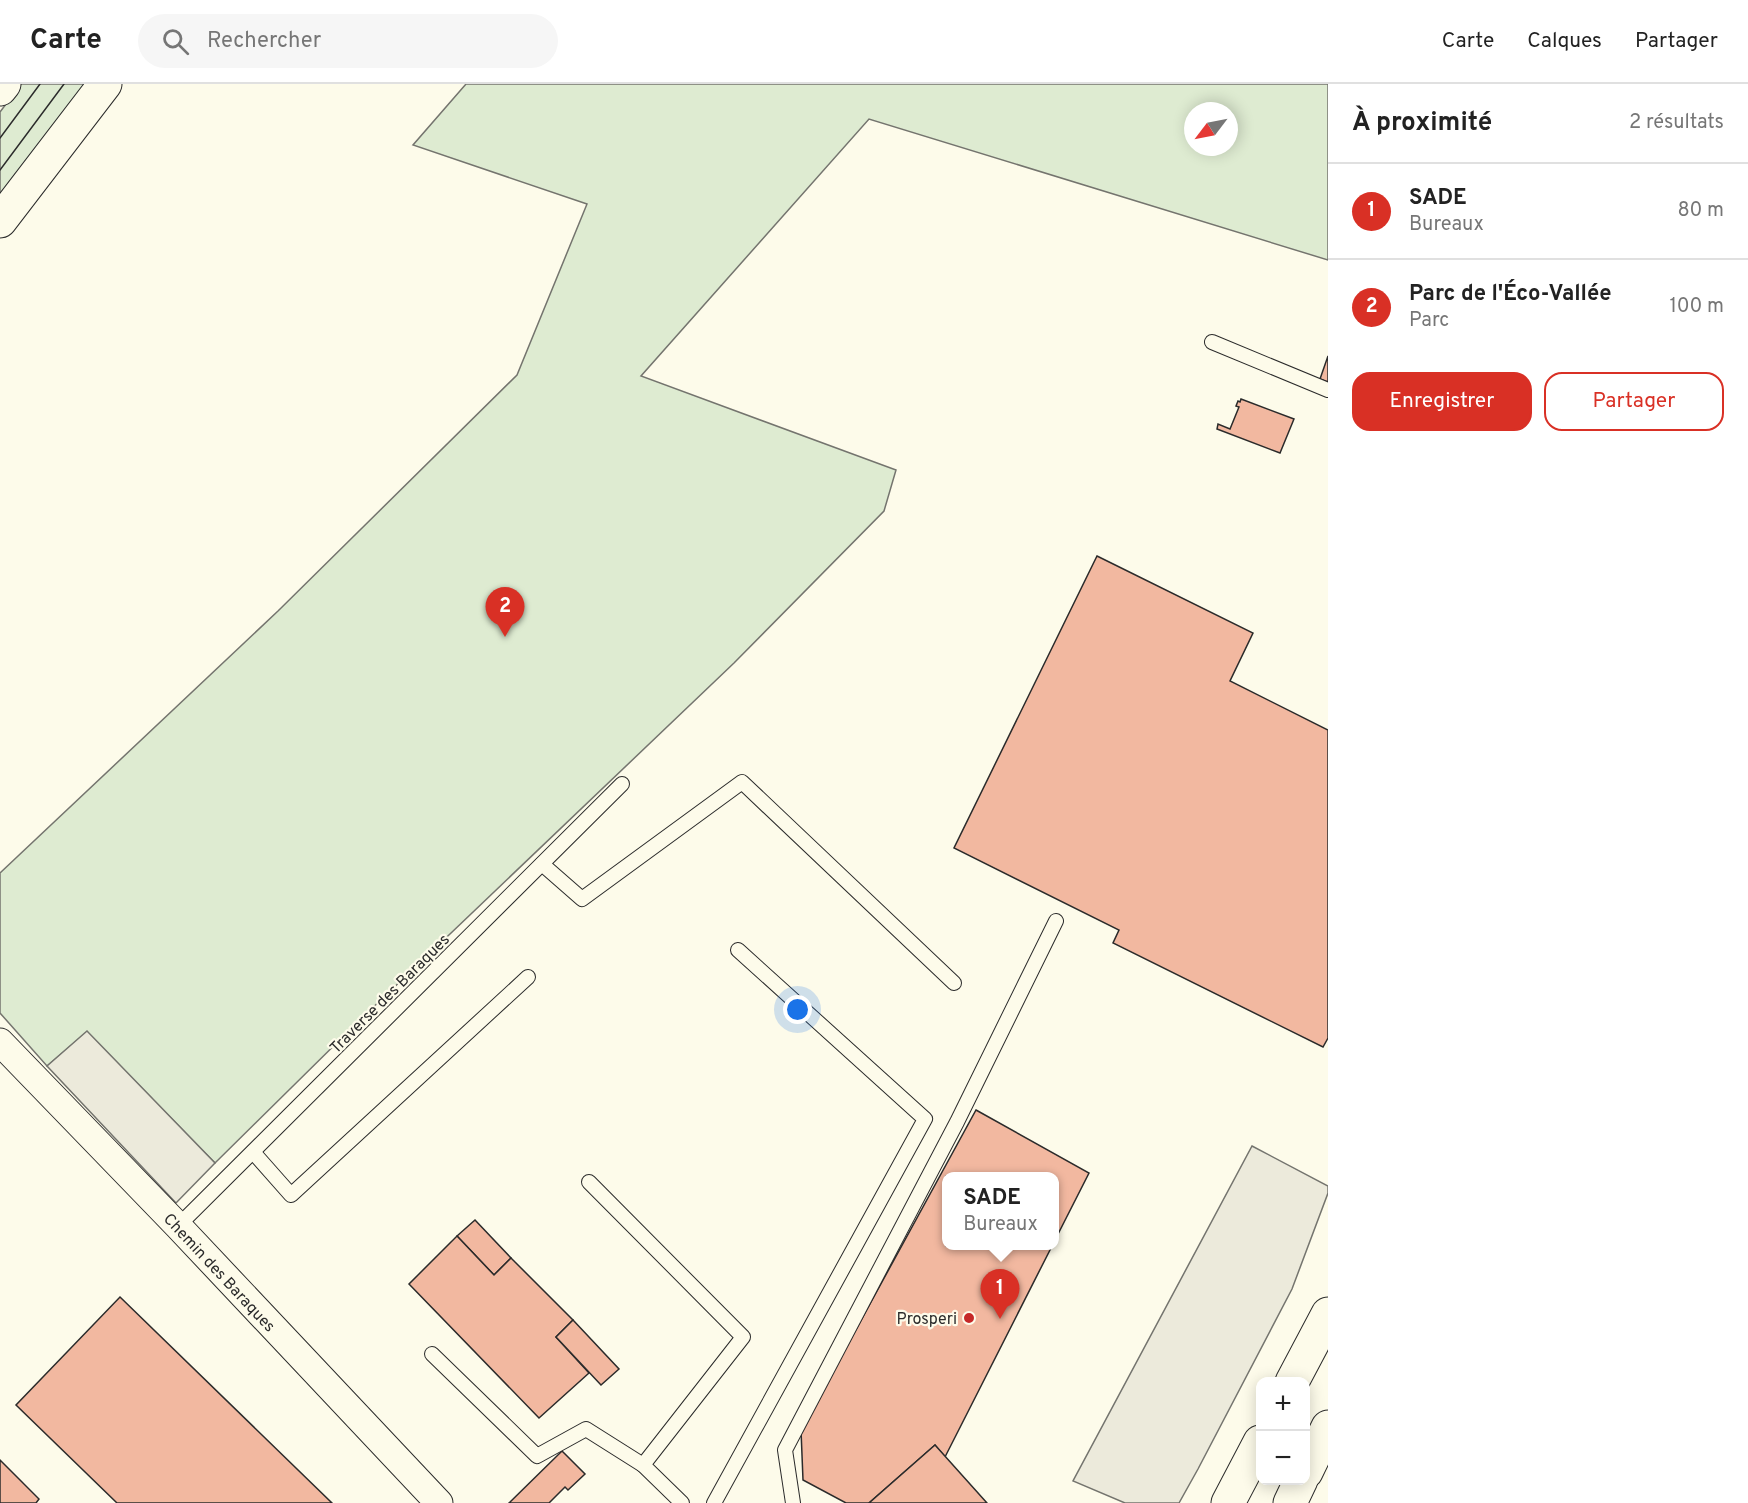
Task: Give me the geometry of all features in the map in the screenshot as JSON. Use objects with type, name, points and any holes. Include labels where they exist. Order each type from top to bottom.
[{"type":"main road","points":[[0,89],[4,84]]},
{"type":"main road","points":[[0,221],[105,84]]},
{"type":"main road","points":[[1295,1377],[1328,1314]]},
{"type":"main road","points":[[1310,1462],[1328,1427]]},
{"type":"main road","points":[[1228,1503],[1256,1450]]},
{"type":"main road","points":[[1290,1503],[1299,1485]]},
{"type":"street","name":"Chemin des Baraques","points":[[0,1042],[178,1226],[439,1503]]},
{"type":"lane","points":[[1212,342],[1328,390]]},
{"type":"lane","points":[[542,864],[582,898],[742,782],[954,983]]},
{"type":"lane","name":"Traverse des Baraques","points":[[178,1226],[622,784]]},
{"type":"lane","points":[[793,1503],[785,1450],[957,1122],[1056,921]]},
{"type":"lane","points":[[714,1503],[926,1119],[738,950]]},
{"type":"lane","points":[[253,1152],[291,1195],[528,977]]},
{"type":"lane","points":[[589,1182],[743,1337],[643,1465]]},
{"type":"lane","points":[[432,1354],[537,1456],[585,1429],[643,1465],[682,1503]]},
{"type":"green space","points":[[21,84],[85,84],[0,201],[0,112]]},
{"type":"green space","points":[[466,84],[1328,84],[1328,260],[869,119],[641,376],[896,470],[884,511],[734,663],[364,1016],[215,1163],[87,1032],[47,1066],[0,1013],[0,873],[278,611],[517,375],[587,204],[413,145]]},
{"type":"shaded area","points":[[87,1031],[215,1163],[176,1203],[47,1066]]},
{"type":"shaded area","points":[[1252,1146],[1328,1186],[1328,1193],[1292,1289],[1198,1469],[1179,1503],[1125,1503],[1073,1481]]},
{"type":"building","points":[[1328,356],[1328,382],[1320,379]]},
{"type":"building","points":[[1241,399],[1294,419],[1280,453],[1217,429],[1218,424],[1230,429],[1239,407],[1236,406]]},
{"type":"building","points":[[1097,556],[1253,633],[1230,681],[1328,730],[1328,1038],[1323,1047],[1113,943],[1119,930],[954,848]]},
{"type":"building","points":[[976,1110],[1089,1173],[1059,1232],[1059,1172],[942,1172]]},
{"type":"building","points":[[942,1172],[942,1250],[1050,1250],[945,1457],[935,1445],[869,1503],[846,1503],[803,1480],[801,1430]]},
{"type":"building","points":[[475,1220],[511,1258],[494,1275],[457,1236]]},
{"type":"building","points":[[457,1236],[494,1275],[511,1258],[573,1320],[556,1337],[589,1373],[539,1418],[409,1284]]},
{"type":"building","points":[[120,1297],[332,1503],[117,1503],[16,1405]]},
{"type":"building","points":[[573,1320],[619,1369],[601,1385],[556,1337]]},
{"type":"building","points":[[935,1445],[987,1503],[869,1503]]},
{"type":"building","points":[[562,1451],[585,1474],[568,1490],[565,1487],[549,1503],[509,1503]]},
{"type":"building","points":[[0,1460],[39,1499],[36,1503],[0,1503]]},
{"type":"tram line","points":[[0,138],[40,84]]},
{"type":"tram line","points":[[0,170],[64,84]]},
{"type":"place","name":"Parc de l'Éco-Vallée","points":[[505,637]]},
{"type":"place","name":"Prosperi","points":[[969,1318]]},
{"type":"place","name":"SADE","points":[[1000,1319]]}]
